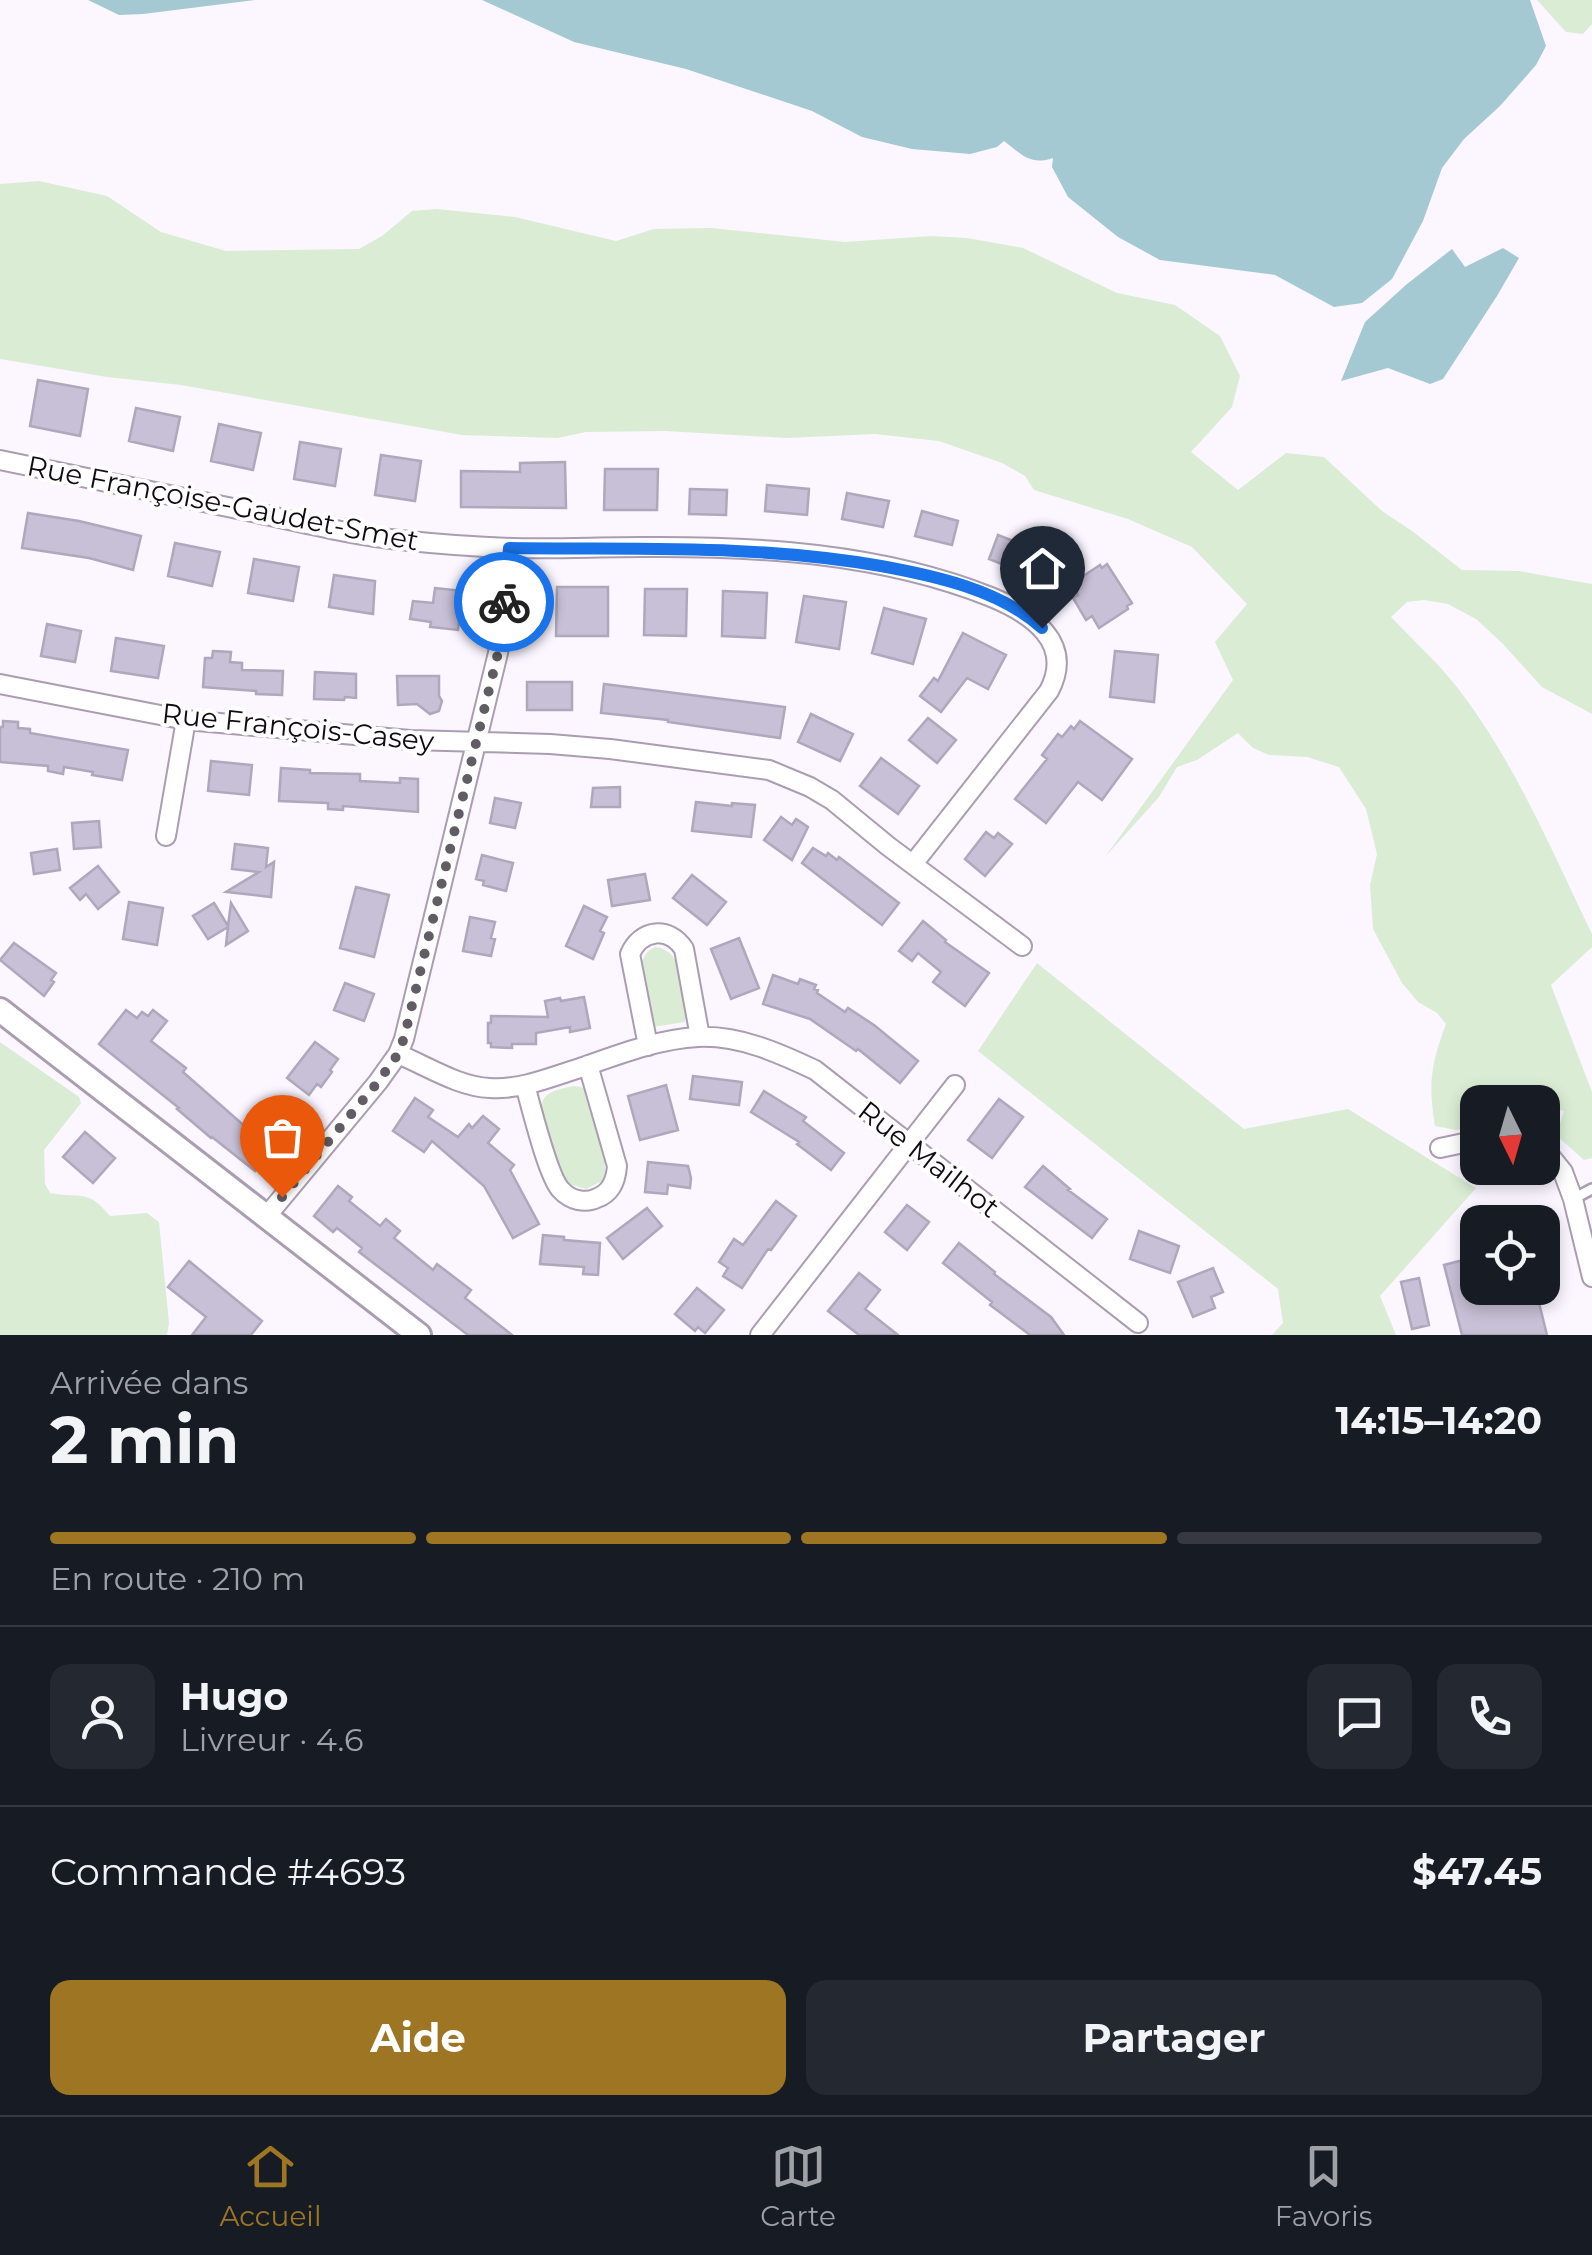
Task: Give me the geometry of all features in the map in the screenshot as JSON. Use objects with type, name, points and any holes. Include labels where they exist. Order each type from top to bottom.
[{"type":"street","name":"Rue Françoise-Gaudet-Smet","points":[[0,460],[376,536],[509,548],[718,548],[832,558],[955,583],[1010,605],[1042,628],[1052,644],[1056,678],[913,864]]},
{"type":"street","points":[[266,1218],[398,1054],[410,1020],[502,633],[509,548]]},
{"type":"street","name":"Rue François-Casey","points":[[0,684],[186,720],[392,739],[610,748],[769,770],[810,786],[832,800],[1022,946]]},
{"type":"street","points":[[166,836],[186,720]]},
{"type":"street","points":[[648,1046],[630,954],[640,938],[649,934],[666,934],[684,949],[700,1037]]},
{"type":"street","points":[[0,1010],[419,1335]]},
{"type":"street","name":"Rue Mailhot","points":[[398,1054],[470,1086],[506,1088],[648,1046],[700,1037],[760,1047],[815,1070],[1138,1322]]},
{"type":"street","points":[[524,1084],[556,1186],[570,1198],[598,1198],[610,1188],[617,1166],[588,1065]]},
{"type":"street","points":[[771,1331],[955,1085]]},
{"type":"street","points":[[1440,1148],[1460,1144]]},
{"type":"street","points":[[1560,1168],[1573,1200],[1592,1276]]},
{"type":"lane","points":[[1573,1200],[1592,1189]]},
{"type":"green space","points":[[1537,0],[1592,0],[1592,24],[1583,34],[1566,32]]},
{"type":"green space","points":[[39,181],[107,196],[161,232],[226,251],[359,249],[412,211],[437,209],[515,217],[616,241],[654,229],[711,228],[845,242],[931,236],[967,238],[1023,248],[1117,293],[1175,305],[1220,336],[1240,376],[1232,407],[1191,452],[1238,490],[1286,453],[1324,457],[1382,511],[1462,570],[1519,571],[1592,584],[1592,714],[1542,687],[1476,619],[1448,604],[1407,602],[1391,617],[1440,667],[1486,727],[1525,795],[1592,934],[1592,947],[1551,985],[1592,1092],[1592,1158],[1584,1160],[1560,1139],[1564,1111],[1560,1110],[1560,1085],[1460,1085],[1460,1130],[1435,1126],[1432,1074],[1446,1024],[1402,983],[1373,929],[1370,885],[1377,854],[1366,809],[1339,767],[1307,757],[1269,755],[1253,748],[1238,733],[1197,760],[1177,767],[1159,797],[1105,857],[1233,680],[1215,642],[1247,604],[1192,547],[1128,519],[1034,490],[1025,476],[1002,463],[939,441],[875,434],[787,438],[665,431],[586,432],[557,438],[462,435],[181,385],[0,359],[0,184]]},
{"type":"green space","points":[[655,947],[665,950],[678,964],[685,1022],[653,1027],[651,1022],[640,964]]},
{"type":"green space","points":[[1037,963],[1244,1129],[1348,1109],[1460,1178],[1460,1185],[1476,1188],[1380,1296],[1396,1335],[1272,1335],[1283,1323],[1278,1289],[978,1051]]},
{"type":"green space","points":[[0,1042],[79,1097],[81,1103],[44,1150],[45,1184],[50,1193],[89,1198],[110,1216],[147,1213],[159,1222],[167,1335],[0,1335]]},
{"type":"green space","points":[[573,1086],[587,1091],[605,1156],[602,1181],[586,1189],[569,1184],[562,1174],[541,1107],[548,1094]]},
{"type":"water","points":[[88,0],[255,0],[119,15]]},
{"type":"water","points":[[482,0],[1530,0],[1546,46],[1536,65],[1464,139],[1442,168],[1423,221],[1392,279],[1362,303],[1334,307],[1275,275],[1160,260],[1118,237],[1068,197],[1052,167],[1053,158],[1032,160],[1004,141],[997,147],[970,154],[912,149],[862,137],[812,111],[686,69],[574,42]]},
{"type":"water","points":[[1503,248],[1519,258],[1443,379],[1430,384],[1388,368],[1341,381],[1365,322],[1407,284],[1452,249],[1465,267]]},
{"type":"building","points":[[38,380],[88,389],[80,436],[30,426]]},
{"type":"building","points":[[136,408],[180,417],[173,451],[129,441]]},
{"type":"building","points":[[219,424],[261,433],[253,470],[211,461]]},
{"type":"building","points":[[300,442],[341,449],[335,486],[294,479]]},
{"type":"building","points":[[381,455],[421,461],[415,501],[375,495]]},
{"type":"building","points":[[565,462],[566,508],[461,507],[461,471],[520,472],[520,463]]},
{"type":"building","points":[[605,469],[658,469],[657,510],[604,510]]},
{"type":"building","points":[[767,485],[809,489],[807,515],[765,511]]},
{"type":"building","points":[[690,489],[727,490],[726,515],[689,514]]},
{"type":"building","points":[[847,493],[889,501],[883,527],[842,519]]},
{"type":"building","points":[[922,511],[958,521],[952,545],[915,536]]},
{"type":"building","points":[[28,513],[141,536],[133,570],[89,558],[22,548]]},
{"type":"building","points":[[998,535],[1036,550],[1027,574],[989,559]]},
{"type":"building","points":[[175,543],[220,552],[212,586],[168,576]]},
{"type":"building","points":[[254,559],[299,567],[293,601],[248,593]]},
{"type":"building","points":[[1107,564],[1132,603],[1099,628],[1092,616],[1086,620],[1073,598],[1078,595],[1071,584]]},
{"type":"building","points":[[334,575],[375,581],[373,614],[329,607]]},
{"type":"building","points":[[557,587],[608,587],[608,636],[556,636]]},
{"type":"building","points":[[435,588],[463,591],[458,630],[430,627],[431,622],[410,619],[413,601],[433,603]]},
{"type":"building","points":[[645,589],[687,589],[686,636],[644,635]]},
{"type":"building","points":[[723,591],[767,593],[765,638],[722,636]]},
{"type":"building","points":[[804,596],[846,602],[839,649],[796,642]]},
{"type":"building","points":[[884,608],[926,619],[913,664],[872,653]]},
{"type":"building","points":[[47,624],[81,631],[75,662],[41,656]]},
{"type":"building","points":[[963,633],[1006,655],[988,689],[967,678],[941,712],[920,696],[934,678],[938,681]]},
{"type":"building","points":[[116,638],[164,646],[158,678],[111,671]]},
{"type":"building","points":[[213,651],[231,652],[230,662],[242,663],[242,670],[283,671],[282,695],[203,687],[205,658],[212,658]]},
{"type":"building","points":[[1115,651],[1158,655],[1154,702],[1110,697]]},
{"type":"building","points":[[315,672],[356,674],[356,698],[314,699]]},
{"type":"building","points":[[397,676],[439,676],[439,711],[430,714],[417,704],[398,705]]},
{"type":"building","points":[[527,682],[572,682],[572,710],[527,710]]},
{"type":"building","points":[[604,684],[785,707],[780,738],[601,713]]},
{"type":"building","points":[[811,714],[853,734],[840,761],[798,742]]},
{"type":"building","points":[[928,718],[956,740],[937,763],[909,740]]},
{"type":"building","points":[[3,721],[18,722],[18,728],[30,729],[30,733],[128,750],[122,780],[64,767],[63,774],[48,771],[48,766],[0,762]]},
{"type":"building","points":[[1080,721],[1132,759],[1102,800],[1078,782],[1046,823],[1015,799],[1047,759],[1042,755],[1058,734],[1062,737]]},
{"type":"building","points":[[881,758],[919,786],[898,814],[860,786]]},
{"type":"building","points":[[211,761],[252,765],[249,795],[208,791]]},
{"type":"building","points":[[281,768],[360,774],[360,781],[400,783],[400,778],[418,779],[418,812],[343,806],[343,810],[328,809],[328,803],[279,801]]},
{"type":"building","points":[[620,787],[620,807],[591,807],[593,788]]},
{"type":"building","points":[[495,798],[521,803],[515,828],[490,823]]},
{"type":"building","points":[[696,802],[755,805],[751,837],[692,831]]},
{"type":"building","points":[[781,817],[792,825],[796,819],[808,827],[792,860],[764,840]]},
{"type":"building","points":[[99,821],[101,847],[74,849],[72,823]]},
{"type":"building","points":[[986,832],[994,838],[998,833],[1012,844],[985,876],[965,859]]},
{"type":"building","points":[[235,844],[268,848],[266,867],[274,862],[271,897],[226,892],[259,872],[232,869]]},
{"type":"building","points":[[813,848],[837,860],[839,857],[899,903],[882,925],[802,863]]},
{"type":"building","points":[[57,849],[60,870],[34,874],[31,853]]},
{"type":"building","points":[[482,855],[513,863],[506,891],[476,879]]},
{"type":"building","points":[[98,866],[119,892],[98,909],[86,894],[80,900],[70,888]]},
{"type":"building","points":[[645,874],[650,900],[612,906],[608,880]]},
{"type":"building","points":[[692,875],[726,902],[707,925],[673,898]]},
{"type":"building","points":[[356,887],[389,895],[374,957],[340,948]]},
{"type":"building","points":[[129,902],[163,908],[157,945],[123,939]]},
{"type":"building","points":[[214,903],[228,926],[231,903],[248,931],[226,945],[228,927],[208,939],[193,916]]},
{"type":"building","points":[[584,906],[607,917],[593,959],[566,946]]},
{"type":"building","points":[[470,917],[495,922],[491,956],[463,951]]},
{"type":"building","points":[[923,921],[989,973],[965,1006],[933,982],[941,972],[918,953],[912,961],[899,951]]},
{"type":"building","points":[[739,938],[759,988],[731,999],[711,949]]},
{"type":"building","points":[[14,943],[56,973],[44,996],[0,960]]},
{"type":"building","points":[[773,975],[798,984],[800,979],[816,985],[817,993],[874,1025],[918,1061],[900,1083],[858,1049],[810,1019],[763,1004]]},
{"type":"building","points":[[345,983],[374,994],[364,1021],[334,1010]]},
{"type":"building","points":[[584,997],[590,1028],[536,1033],[536,1044],[512,1044],[512,1048],[491,1047],[488,1043],[491,1016],[548,1017],[545,1001]]},
{"type":"building","points":[[126,1010],[137,1018],[142,1012],[148,1016],[153,1010],[167,1021],[151,1041],[186,1068],[183,1072],[249,1130],[263,1113],[286,1133],[255,1171],[99,1044]]},
{"type":"building","points":[[315,1042],[338,1059],[321,1087],[317,1084],[309,1095],[287,1078]]},
{"type":"building","points":[[693,1076],[742,1082],[739,1105],[690,1099]]},
{"type":"building","points":[[666,1085],[678,1130],[640,1140],[628,1096]]},
{"type":"building","points":[[764,1091],[806,1117],[803,1121],[844,1153],[831,1170],[799,1142],[751,1112]]},
{"type":"building","points":[[415,1098],[433,1110],[428,1117],[458,1137],[483,1116],[499,1129],[488,1143],[514,1165],[510,1170],[539,1224],[513,1238],[484,1186],[432,1141],[424,1152],[393,1131]]},
{"type":"building","points":[[999,1099],[1023,1117],[992,1158],[968,1140]]},
{"type":"building","points":[[85,1132],[115,1158],[93,1183],[63,1157]]},
{"type":"building","points":[[648,1162],[688,1166],[690,1188],[668,1185],[667,1194],[645,1192]]},
{"type":"building","points":[[1043,1166],[1107,1219],[1092,1238],[1025,1187]]},
{"type":"building","points":[[338,1186],[352,1197],[349,1201],[380,1226],[386,1219],[400,1231],[394,1238],[433,1270],[437,1264],[471,1290],[465,1298],[512,1335],[468,1335],[359,1252],[362,1248],[337,1228],[333,1232],[314,1216]]},
{"type":"building","points":[[776,1201],[796,1216],[742,1288],[723,1276],[728,1268],[719,1262],[734,1239],[743,1245]]},
{"type":"building","points":[[907,1205],[929,1222],[907,1250],[885,1232]]},
{"type":"building","points":[[647,1208],[662,1226],[623,1259],[607,1238]]},
{"type":"building","points":[[1139,1231],[1179,1246],[1170,1273],[1130,1259]]},
{"type":"building","points":[[543,1235],[600,1243],[598,1275],[583,1274],[584,1267],[540,1264]]},
{"type":"building","points":[[959,1243],[1051,1317],[1064,1335],[1030,1335],[990,1305],[992,1302],[943,1263]]},
{"type":"building","points":[[189,1261],[262,1321],[251,1335],[192,1335],[206,1317],[168,1287]]},
{"type":"building","points":[[1460,1261],[1460,1305],[1540,1305],[1547,1335],[1462,1335],[1444,1265]]},
{"type":"building","points":[[1213,1268],[1223,1292],[1211,1297],[1215,1308],[1193,1317],[1178,1282]]},
{"type":"building","points":[[859,1273],[880,1290],[865,1309],[898,1335],[859,1335],[828,1311]]},
{"type":"building","points":[[1419,1278],[1429,1325],[1412,1329],[1401,1282]]},
{"type":"building","points":[[697,1288],[724,1310],[705,1333],[698,1327],[695,1331],[675,1314]]},
{"type":"way so far","points":[[282,1197],[378,1082],[404,1038],[498,653],[504,602]]},
{"type":"route","points":[[504,602],[509,548],[718,548],[787,552],[913,572],[955,583],[1010,605],[1042,628]]}]
